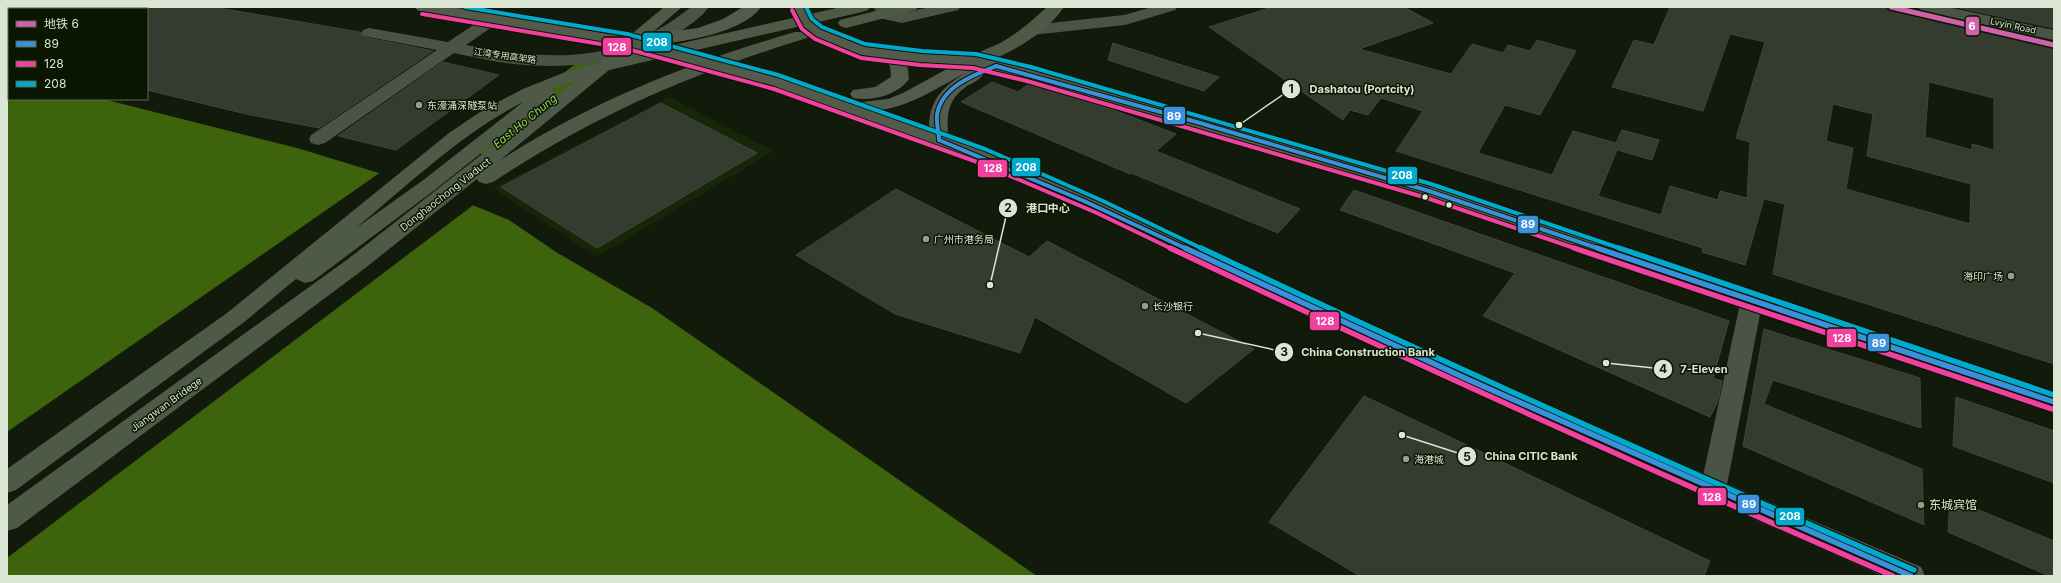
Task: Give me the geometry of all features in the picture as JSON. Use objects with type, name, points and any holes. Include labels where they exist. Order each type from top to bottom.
[{"type":"highway","points":[[7,483],[148,383],[298,281],[429,185],[652,7]]},
{"type":"highway","name":"Donghaochong Viaduct","points":[[325,288],[539,120],[674,7]]},
{"type":"highway","points":[[148,383],[235,318],[471,124],[504,104],[557,80],[592,69],[862,7]]},
{"type":"highway","points":[[325,288],[510,162],[564,130],[605,109],[734,56],[800,35],[910,7]]},
{"type":"highway","points":[[974,61],[999,52],[1032,30],[1056,7]]},
{"type":"highway","name":"Jiangwan Bridege","points":[[7,520],[325,288]]},
{"type":"main road","points":[[423,7],[468,10],[493,19],[626,41],[776,82],[983,156],[1100,207],[1320,312],[1713,490],[1911,576]]},
{"type":"main road","points":[[626,41],[672,39],[700,34],[724,26],[741,17],[753,7]]},
{"type":"main road","points":[[798,7],[806,24],[819,33],[863,51],[891,55],[974,61],[1200,123],[1429,191],[2054,402]]},
{"type":"main road","points":[[824,98],[877,92],[893,86],[900,79],[901,70],[898,62],[891,55]]},
{"type":"main road","points":[[853,109],[891,104],[909,97],[974,61]]},
{"type":"main road","points":[[939,140],[937,116],[940,104],[948,94],[964,80],[980,71],[996,66]]},
{"type":"street","name":"江湾专用高架路","points":[[369,34],[514,59],[536,61],[578,60],[619,53],[657,39],[683,23],[701,7]]},
{"type":"street","points":[[881,7],[889,16],[902,18],[952,7]]},
{"type":"street","points":[[1032,30],[1125,20],[1169,7]]},
{"type":"street","name":"Lvyin Road","points":[[1926,7],[2054,35]]},
{"type":"street","points":[[318,139],[493,19]]},
{"type":"street","points":[[1713,490],[1752,299]]},
{"type":"shaded area","points":[[8,74],[8,100],[107,100],[297,148],[438,191],[509,220],[556,252],[652,308],[1037,576],[7,576]]},
{"type":"shaded area","points":[[669,97],[774,151],[597,257],[493,188]]},
{"type":"pier","points":[[381,172],[476,203],[7,558],[7,432]]},
{"type":"building","points":[[213,7],[360,32],[363,37],[433,51],[319,128],[246,114],[148,90],[147,8]]},
{"type":"building","points":[[1272,7],[1404,7],[1433,23],[1359,49],[1451,74],[1472,44],[1503,53],[1508,45],[1530,51],[1537,40],[1576,51],[1540,115],[1505,105],[1478,153],[1552,175],[1573,131],[1616,143],[1622,130],[1659,140],[1652,160],[1617,150],[1598,196],[1661,215],[1670,186],[1718,200],[1720,191],[1747,198],[1750,142],[1736,138],[1765,42],[1730,34],[1703,111],[1612,87],[1634,40],[1654,45],[1670,7],[1905,7],[2054,41],[2054,364],[1773,274],[1785,204],[1764,199],[1745,265],[1702,252],[1703,248],[1396,151],[1423,111],[1381,98],[1368,115],[1350,110],[1343,120],[1209,27]],"holes":[[[1929,82],[1994,98],[1994,150],[1972,144],[1972,150],[1925,137]],[[1833,104],[1873,114],[1867,156],[1971,184],[1970,224],[1846,189],[1853,148],[1826,141]]]},
{"type":"building","points":[[1955,7],[2054,7],[2054,28]]},
{"type":"building","points":[[1113,43],[1219,77],[1204,91],[1108,60]]},
{"type":"building","name":"东濠涌深隧泵站","points":[[443,62],[499,75],[396,150],[338,136]]},
{"type":"building","points":[[992,82],[1018,92],[1031,82],[1111,109],[1176,134],[1156,151],[1300,209],[1278,233],[1131,173],[1130,174],[961,102]]},
{"type":"building","points":[[661,103],[757,153],[597,248],[501,187]]},
{"type":"building","points":[[896,189],[1029,257],[1047,241],[1254,349],[1186,403],[1035,317],[1020,353],[895,314],[796,255]]},
{"type":"building","points":[[1354,190],[1729,321],[1713,378],[1722,381],[1718,401],[1710,417],[1483,316],[1515,273],[1340,210]]},
{"type":"building","points":[[1764,329],[1920,378],[1921,428],[1773,380],[1764,404],[1922,469],[1924,525],[1743,446]]},
{"type":"building","name":"海港城","points":[[1364,396],[1710,561],[1704,576],[1360,576],[1269,522]]},
{"type":"building","points":[[1956,397],[2054,431],[2054,483],[1953,446]]},
{"type":"building","points":[[1950,498],[2054,541],[2054,576],[2049,576],[1948,532]]},
{"type":"waterway","name":"East Ho Chung","points":[[494,146],[594,65]]},
{"type":"metro line","name":"6","points":[[1891,7],[2054,45]]},
{"type":"transit line","name":"208","points":[[465,7],[627,34],[778,75],[985,149],[1103,201],[1324,306],[1716,484],[1914,570]]},
{"type":"transit line","name":"208","points":[[806,7],[812,19],[822,27],[865,44],[922,51],[976,54],[1031,67],[1202,116],[1431,184],[2054,395]]},
{"type":"transit line","name":"128","points":[[792,10],[802,29],[815,39],[861,58],[920,65],[973,68],[1027,81],[1198,130],[1427,198],[2052,409]]},
{"type":"transit line","name":"128","points":[[422,14],[624,48],[774,89],[980,163],[1097,213],[1318,318],[1710,496],[1893,576]]},
{"type":"transit line","name":"89","points":[[996,66],[1200,123],[1429,191],[2054,402]]},
{"type":"transit line","name":"89","points":[[939,140],[937,115],[939,105],[944,97],[959,83],[996,66]]},
{"type":"transit line","name":"89","points":[[939,140],[1084,201],[1467,379],[1911,576]]},
{"type":"place","name":"东濠涌深隧泵站","points":[[419,105]]},
{"type":"place","name":"Dashatou (Portcity)","points":[[1239,125]]},
{"type":"place","name":"广州市港务局","points":[[926,239]]},
{"type":"place","name":"海印广场","points":[[2011,276]]},
{"type":"place","name":"港口中心","points":[[990,285]]},
{"type":"place","name":"长沙银行","points":[[1145,306]]},
{"type":"place","name":"China Construction Bank","points":[[1198,333]]},
{"type":"place","name":"7-Eleven","points":[[1606,363]]},
{"type":"place","name":"China CITIC Bank","points":[[1402,435]]},
{"type":"place","name":"海港城","points":[[1406,459]]},
{"type":"place","name":"东城宾馆","points":[[1921,505]]}]
